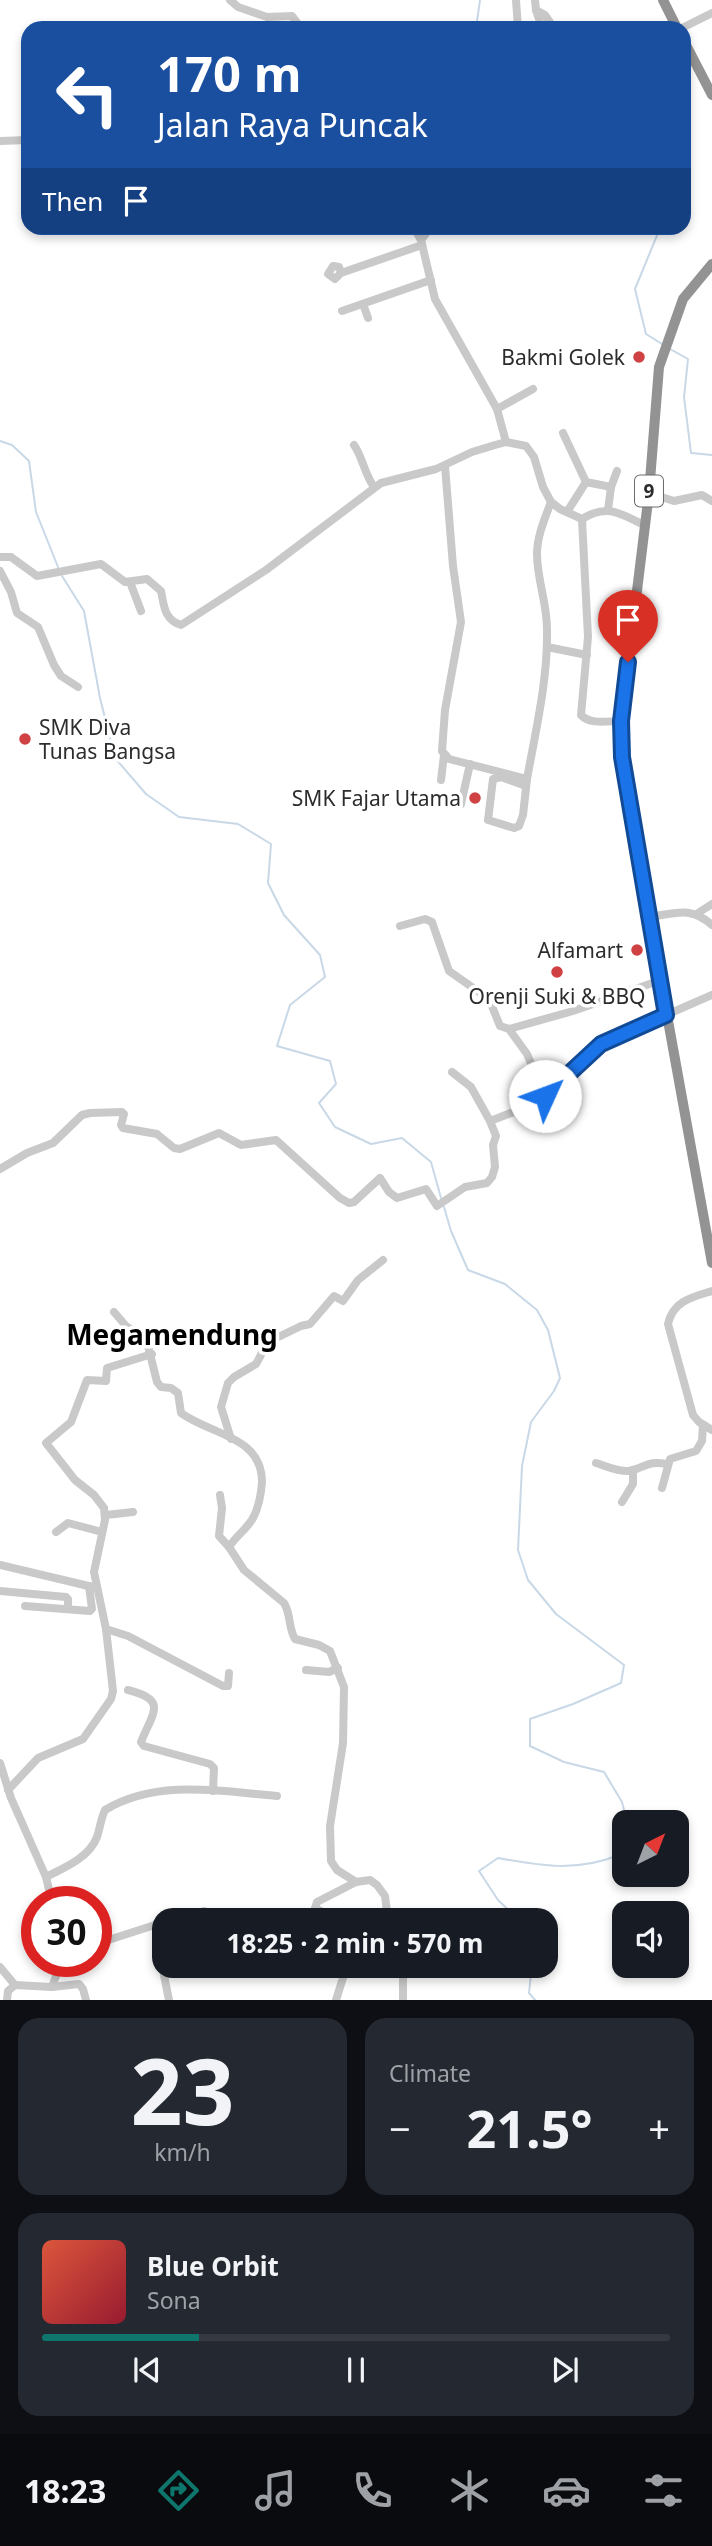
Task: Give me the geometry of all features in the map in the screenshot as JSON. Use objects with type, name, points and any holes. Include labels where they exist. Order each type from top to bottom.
[{"type":"highway","points":[[663,0],[676,21]]},
{"type":"highway","points":[[691,54],[712,95]]},
{"type":"highway","name":"9","points":[[712,264],[683,299],[662,353],[656,385],[646,526],[621,721],[622,757],[630,811],[712,1261]]},
{"type":"street","points":[[230,0],[237,7],[267,17],[292,16],[296,21]]},
{"type":"street","points":[[516,0],[518,21]]},
{"type":"street","points":[[535,0],[540,21]]},
{"type":"street","points":[[536,10],[549,21]]},
{"type":"street","points":[[691,23],[712,13]]},
{"type":"street","points":[[0,141],[21,140]]},
{"type":"street","points":[[418,235],[436,299],[497,410],[506,442]]},
{"type":"street","points":[[341,271],[422,243],[426,235]]},
{"type":"street","points":[[342,311],[431,280]]},
{"type":"street","points":[[363,304],[368,318]]},
{"type":"street","points":[[497,410],[533,388]]},
{"type":"street","points":[[563,433],[586,482]]},
{"type":"street","points":[[0,557],[10,557],[34,576],[102,565],[122,580],[130,582],[144,578],[154,583],[161,591],[163,607],[169,617],[176,624],[182,624],[266,570],[374,487],[386,481],[445,466],[472,452],[506,442],[523,444],[529,449],[551,502],[582,519]]},
{"type":"street","points":[[354,445],[374,487]]},
{"type":"street","points":[[441,780],[446,710],[461,622],[453,566],[445,466]]},
{"type":"street","points":[[608,509],[611,487],[617,471]]},
{"type":"street","points":[[586,482],[611,487]]},
{"type":"street","points":[[567,512],[586,482]]},
{"type":"street","points":[[649,493],[674,501],[702,495],[712,501]]},
{"type":"street","points":[[526,782],[501,777],[494,779],[488,820],[514,828],[519,826],[523,815],[547,647],[538,538],[551,502]]},
{"type":"street","points":[[582,519],[608,509],[646,526]]},
{"type":"street","points":[[582,519],[587,654],[582,717],[591,721],[621,721]]},
{"type":"street","points":[[0,571],[11,592],[17,613],[38,627],[47,653],[58,671],[78,687]]},
{"type":"street","points":[[130,582],[141,611]]},
{"type":"street","points":[[547,647],[587,654]]},
{"type":"street","points":[[444,755],[449,759],[526,782]]},
{"type":"street","points":[[461,804],[470,764]]},
{"type":"street","points":[[650,917],[683,912],[698,913],[712,904]]},
{"type":"street","points":[[698,913],[712,925]]},
{"type":"street","points":[[400,926],[419,919],[432,922],[449,971],[489,999],[499,1025],[509,1030],[525,1049],[545,1096],[550,1126]]},
{"type":"street","points":[[509,1030],[661,980]]},
{"type":"street","points":[[490,1121],[524,1108],[545,1096],[601,1044],[712,995]]},
{"type":"street","points":[[0,1169],[27,1153],[53,1143],[82,1115],[123,1112],[123,1128],[157,1134],[178,1149],[219,1133],[241,1145],[276,1140],[349,1203],[354,1202],[380,1178],[396,1198],[426,1189],[437,1206],[463,1188],[485,1184],[492,1177],[495,1167],[493,1144],[496,1136],[490,1121],[471,1087],[452,1072]]},
{"type":"street","points":[[231,1439],[221,1407],[223,1394],[230,1380],[256,1364],[268,1342],[311,1324],[333,1296],[344,1300],[358,1280],[383,1260]]},
{"type":"street","points":[[712,1291],[681,1302],[672,1311],[668,1324],[693,1415],[712,1430]]},
{"type":"street","points":[[114,1312],[126,1326],[146,1340],[152,1354],[157,1382],[161,1387],[172,1388],[178,1393],[181,1413],[246,1446],[261,1465],[260,1500],[256,1512],[229,1547]]},
{"type":"street","points":[[24,1606],[92,1611],[94,1568],[106,1515],[98,1499],[78,1482],[46,1443],[71,1422],[87,1380],[106,1381],[107,1368],[152,1354]]},
{"type":"street","points":[[662,1488],[668,1474],[667,1464],[671,1458],[697,1449],[702,1441],[703,1425]]},
{"type":"street","points":[[596,1463],[632,1471],[649,1462],[667,1464]]},
{"type":"street","points":[[622,1502],[634,1484],[632,1471]]},
{"type":"street","points":[[220,1495],[222,1508],[219,1536],[251,1577],[284,1603],[295,1639],[325,1648],[331,1653],[345,1691],[344,1729],[330,1826],[331,1861],[337,1870],[356,1882]]},
{"type":"street","points":[[106,1515],[133,1512]]},
{"type":"street","points":[[56,1532],[68,1523],[102,1532]]},
{"type":"street","points":[[0,1565],[93,1587]]},
{"type":"street","points":[[8,1790],[38,1758],[81,1741],[111,1699],[113,1674],[106,1629],[93,1587]]},
{"type":"street","points":[[0,1591],[68,1598],[68,1609]]},
{"type":"street","points":[[47,1595],[47,1608]]},
{"type":"street","points":[[106,1629],[128,1636],[223,1686],[228,1686],[229,1673]]},
{"type":"street","points":[[306,1670],[336,1669]]},
{"type":"street","points":[[128,1690],[149,1697],[154,1703],[141,1742],[144,1746],[209,1764],[214,1768],[213,1791]]},
{"type":"street","points":[[0,1763],[8,1790],[48,1886]]},
{"type":"street","points":[[46,1877],[65,1868],[90,1849],[107,1808],[164,1790],[183,1788],[276,1796]]},
{"type":"street","points":[[315,1908],[317,1902],[356,1882],[367,1880],[377,1885],[387,1901],[387,1908]]},
{"type":"street","points":[[112,1939],[152,1926]]},
{"type":"street","points":[[0,1967],[15,1985]]},
{"type":"street","points":[[52,1987],[56,1977]]},
{"type":"street","points":[[164,1978],[169,2000]]},
{"type":"street","points":[[336,2000],[344,1978]]},
{"type":"street","points":[[403,2000],[404,1978]]},
{"type":"street","points":[[7,2000],[8,1991],[15,1985],[52,1987],[77,1984],[83,1989],[86,2000]]},
{"type":"waterway","points":[[477,21],[480,0]]},
{"type":"waterway","points":[[657,235],[635,289],[646,334],[662,344]]},
{"type":"waterway","points":[[670,349],[688,359],[684,397],[691,453],[712,455]]},
{"type":"waterway","points":[[0,441],[12,445],[29,461],[36,512],[58,567]]},
{"type":"waterway","points":[[62,576],[84,611],[100,698],[115,758],[146,794],[179,817],[238,824],[271,844],[268,883],[284,915],[320,955],[325,977],[290,1005],[277,1046],[330,1061],[336,1084],[319,1103],[335,1127],[371,1144],[402,1138],[431,1162],[441,1198]]},
{"type":"waterway","points":[[444,1207],[468,1270],[505,1284],[537,1310],[548,1330],[560,1378],[554,1391],[531,1422],[522,1466],[518,1550],[528,1580],[556,1614],[624,1665],[621,1683],[530,1719],[530,1746],[564,1762],[604,1772],[624,1810]]},
{"type":"waterway","points":[[506,1908],[479,1871],[498,1858],[544,1865],[574,1866],[612,1857]]},
{"type":"waterway","points":[[531,1978],[529,1993],[535,2000]]},
{"type":"place","name":"Bakmi Golek","points":[[639,357]]},
{"type":"place","name":"SMK Diva Tunas Bangsa","points":[[25,739]]},
{"type":"place","name":"SMK Fajar Utama","points":[[475,798]]},
{"type":"place","name":"Alfamart","points":[[637,950]]},
{"type":"place","name":"Orenji Suki & BBQ","points":[[557,972]]},
{"type":"district","name":"Megamendung","points":[[172,1334]]},
{"type":"route","points":[[545,1096],[601,1044],[666,1015],[622,757],[621,721],[628,662]]}]
